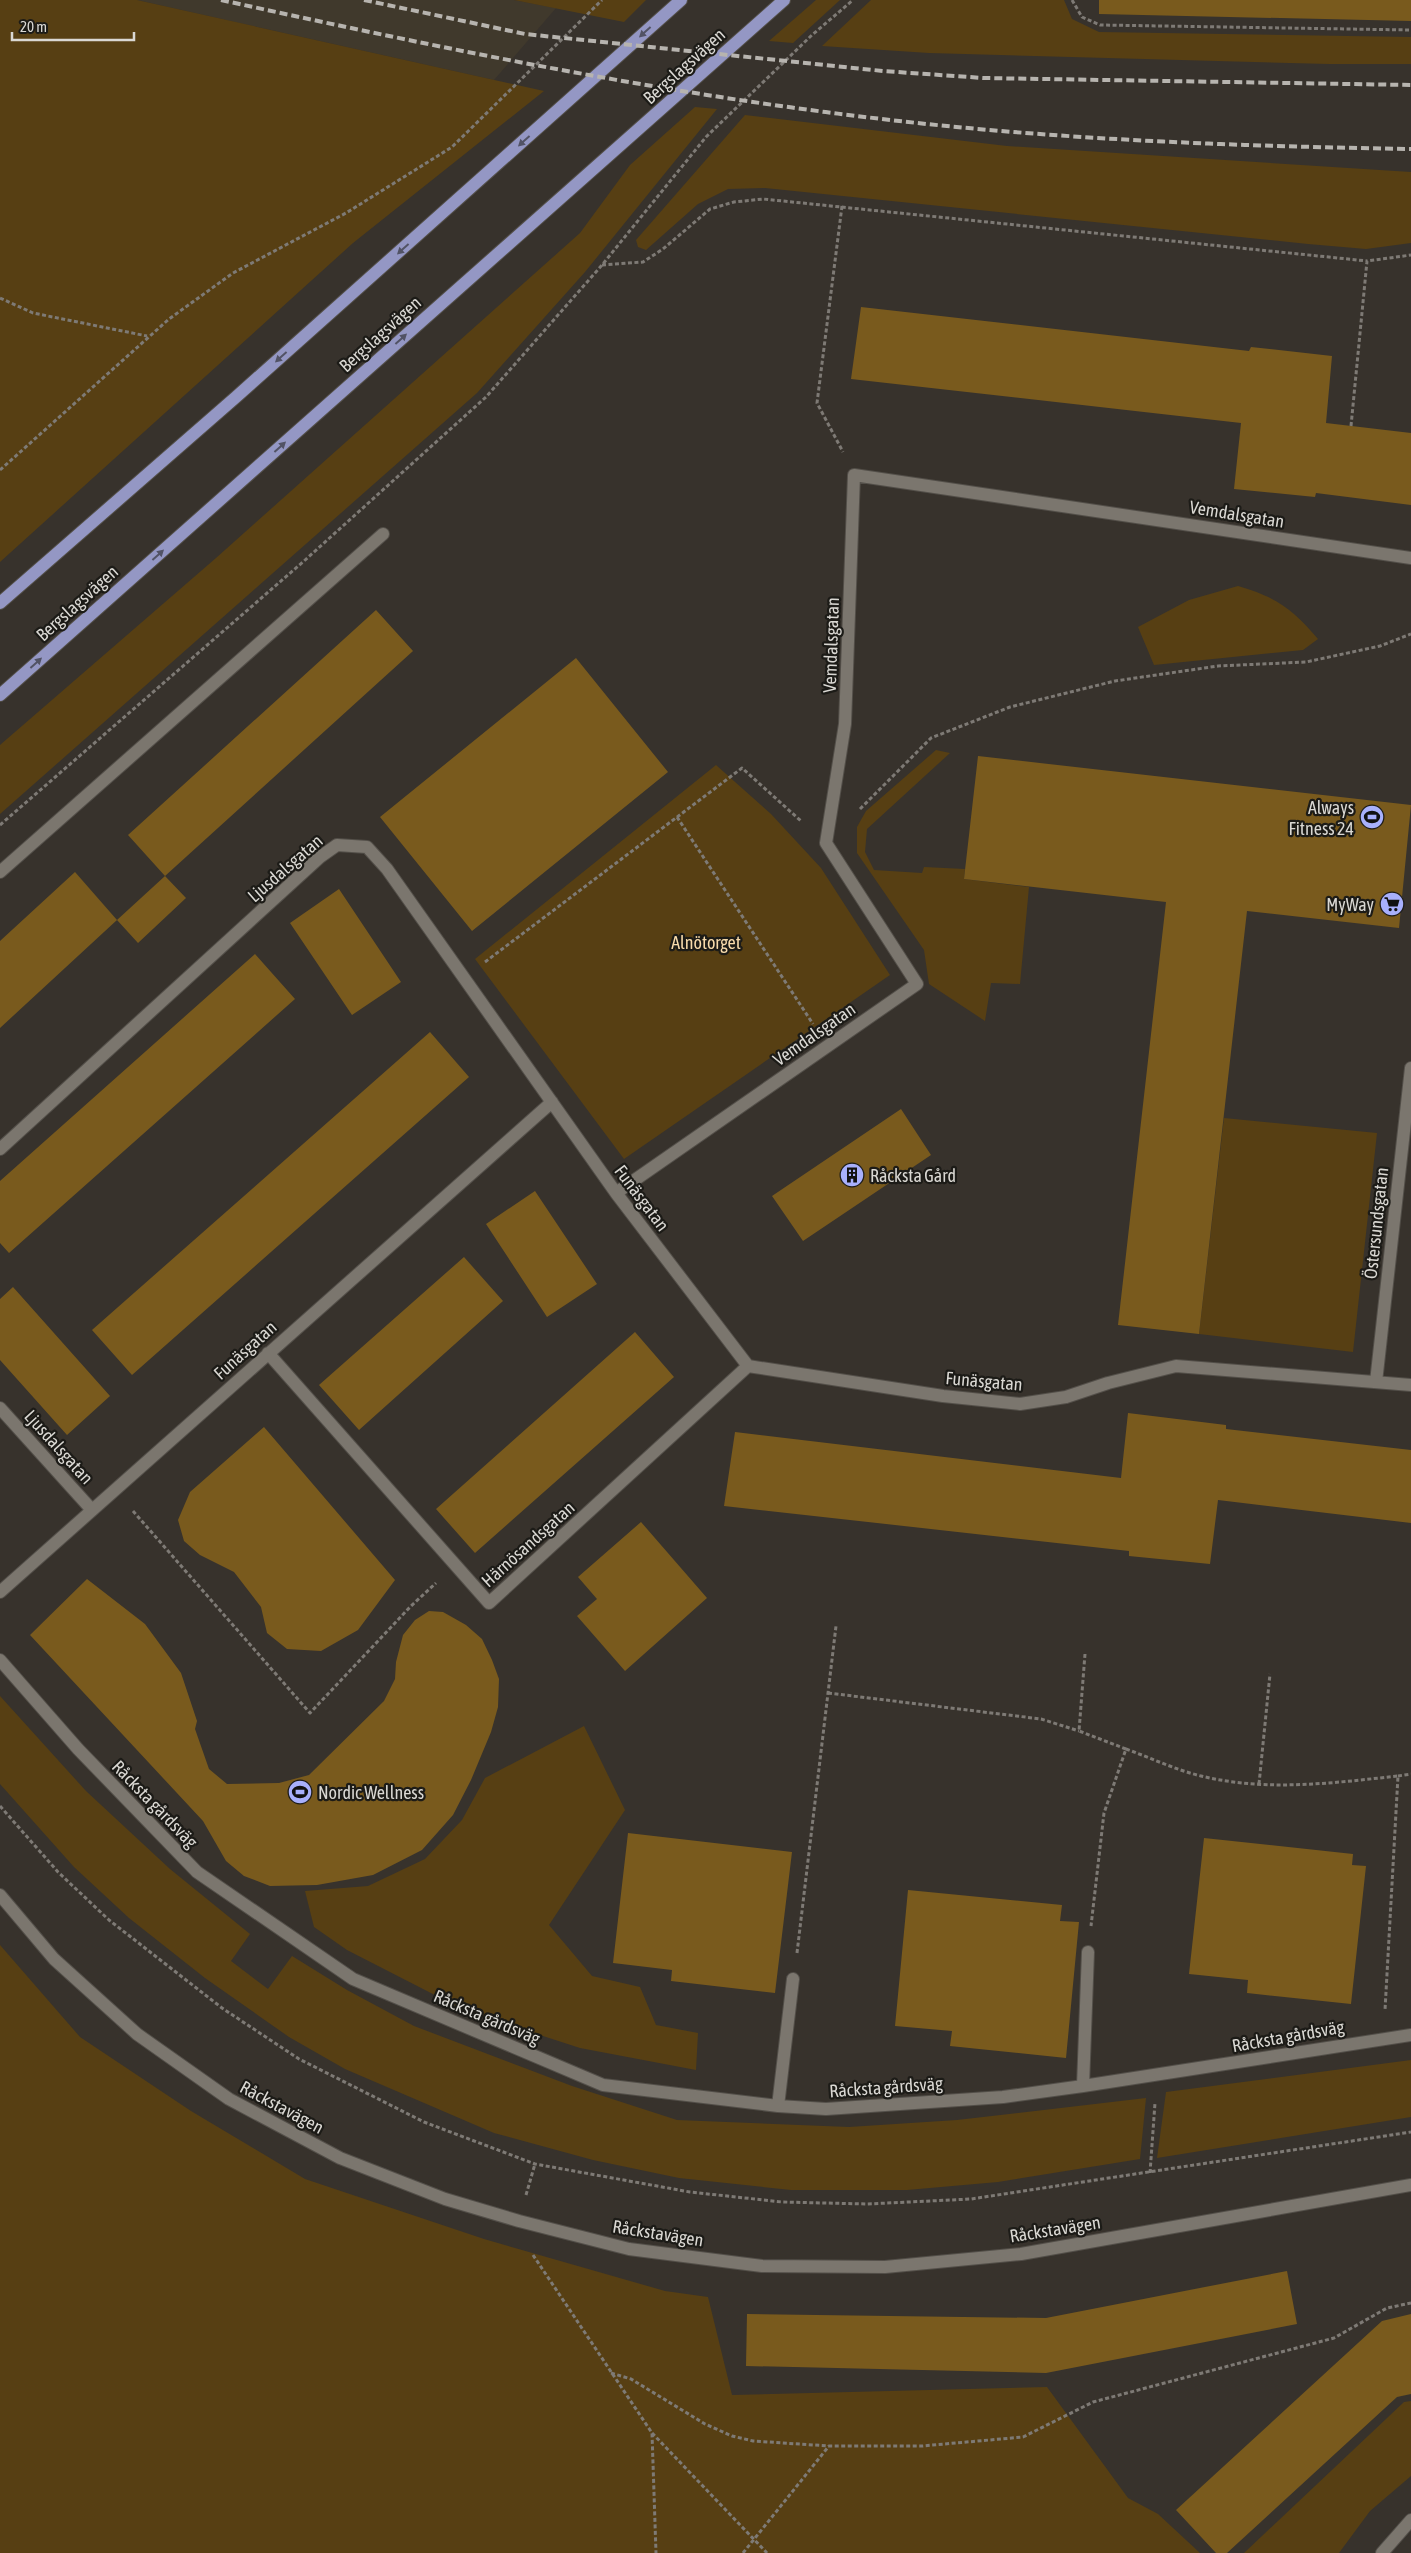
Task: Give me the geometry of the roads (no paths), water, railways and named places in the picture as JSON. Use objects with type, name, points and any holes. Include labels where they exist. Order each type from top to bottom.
[{"type":"main road","points":[[0,603],[236,397],[681,0]]},
{"type":"main road","name":"Bergslagsvägen","points":[[0,695],[784,0]]},
{"type":"street","name":"Vemdalsgatan","points":[[616,1193],[917,984],[826,843],[845,724],[854,474],[1411,558]]},
{"type":"street","points":[[0,872],[383,534]]},
{"type":"street","name":"Ljusdalsgatan","points":[[0,1149],[320,857],[338,845],[367,847],[388,869],[552,1102]]},
{"type":"street","name":"Östersundsgatan","points":[[1376,1382],[1411,1068]]},
{"type":"street","name":"Funäsgatan","points":[[0,1592],[552,1102],[616,1193],[748,1366],[943,1396],[1020,1404],[1066,1397],[1108,1383],[1176,1366],[1411,1385]]},
{"type":"street","name":"Härnösandsgatan","points":[[268,1353],[489,1604],[748,1366]]},
{"type":"street","name":"Ljusdalsgatan","points":[[0,1408],[92,1510]]},
{"type":"street","name":"Råcksta gårdsväg","points":[[0,1660],[78,1749],[197,1872],[353,1979],[603,2085],[778,2106],[826,2109],[1003,2096],[1083,2086],[1158,2076],[1411,2035]]},
{"type":"street","name":"Råckstavägen","points":[[0,1895],[54,1958],[137,2034],[229,2099],[340,2158],[445,2199],[519,2221],[629,2249],[762,2266],[885,2268],[1021,2254],[1411,2185]]},
{"type":"street","points":[[1083,2086],[1088,1952]]},
{"type":"street","points":[[778,2106],[793,1979]]},
{"type":"street","points":[[1382,2553],[1411,2520]]},
{"type":"railway","points":[[221,0],[537,66],[697,93],[857,116],[1064,136],[1272,146],[1411,149]]},
{"type":"railway","points":[[364,0],[525,34],[883,71],[983,78],[1411,85]]},
{"type":"place","name":"Always Fitness 24","points":[[1372,817]]},
{"type":"place","name":"MyWay","points":[[1392,904]]},
{"type":"place","name":"Råcksta Gård","points":[[852,1175]]},
{"type":"place","name":"Nordic Wellness","points":[[300,1792]]},
{"type":"park label","name":"Alnötorget","points":[[706,942]]}]
